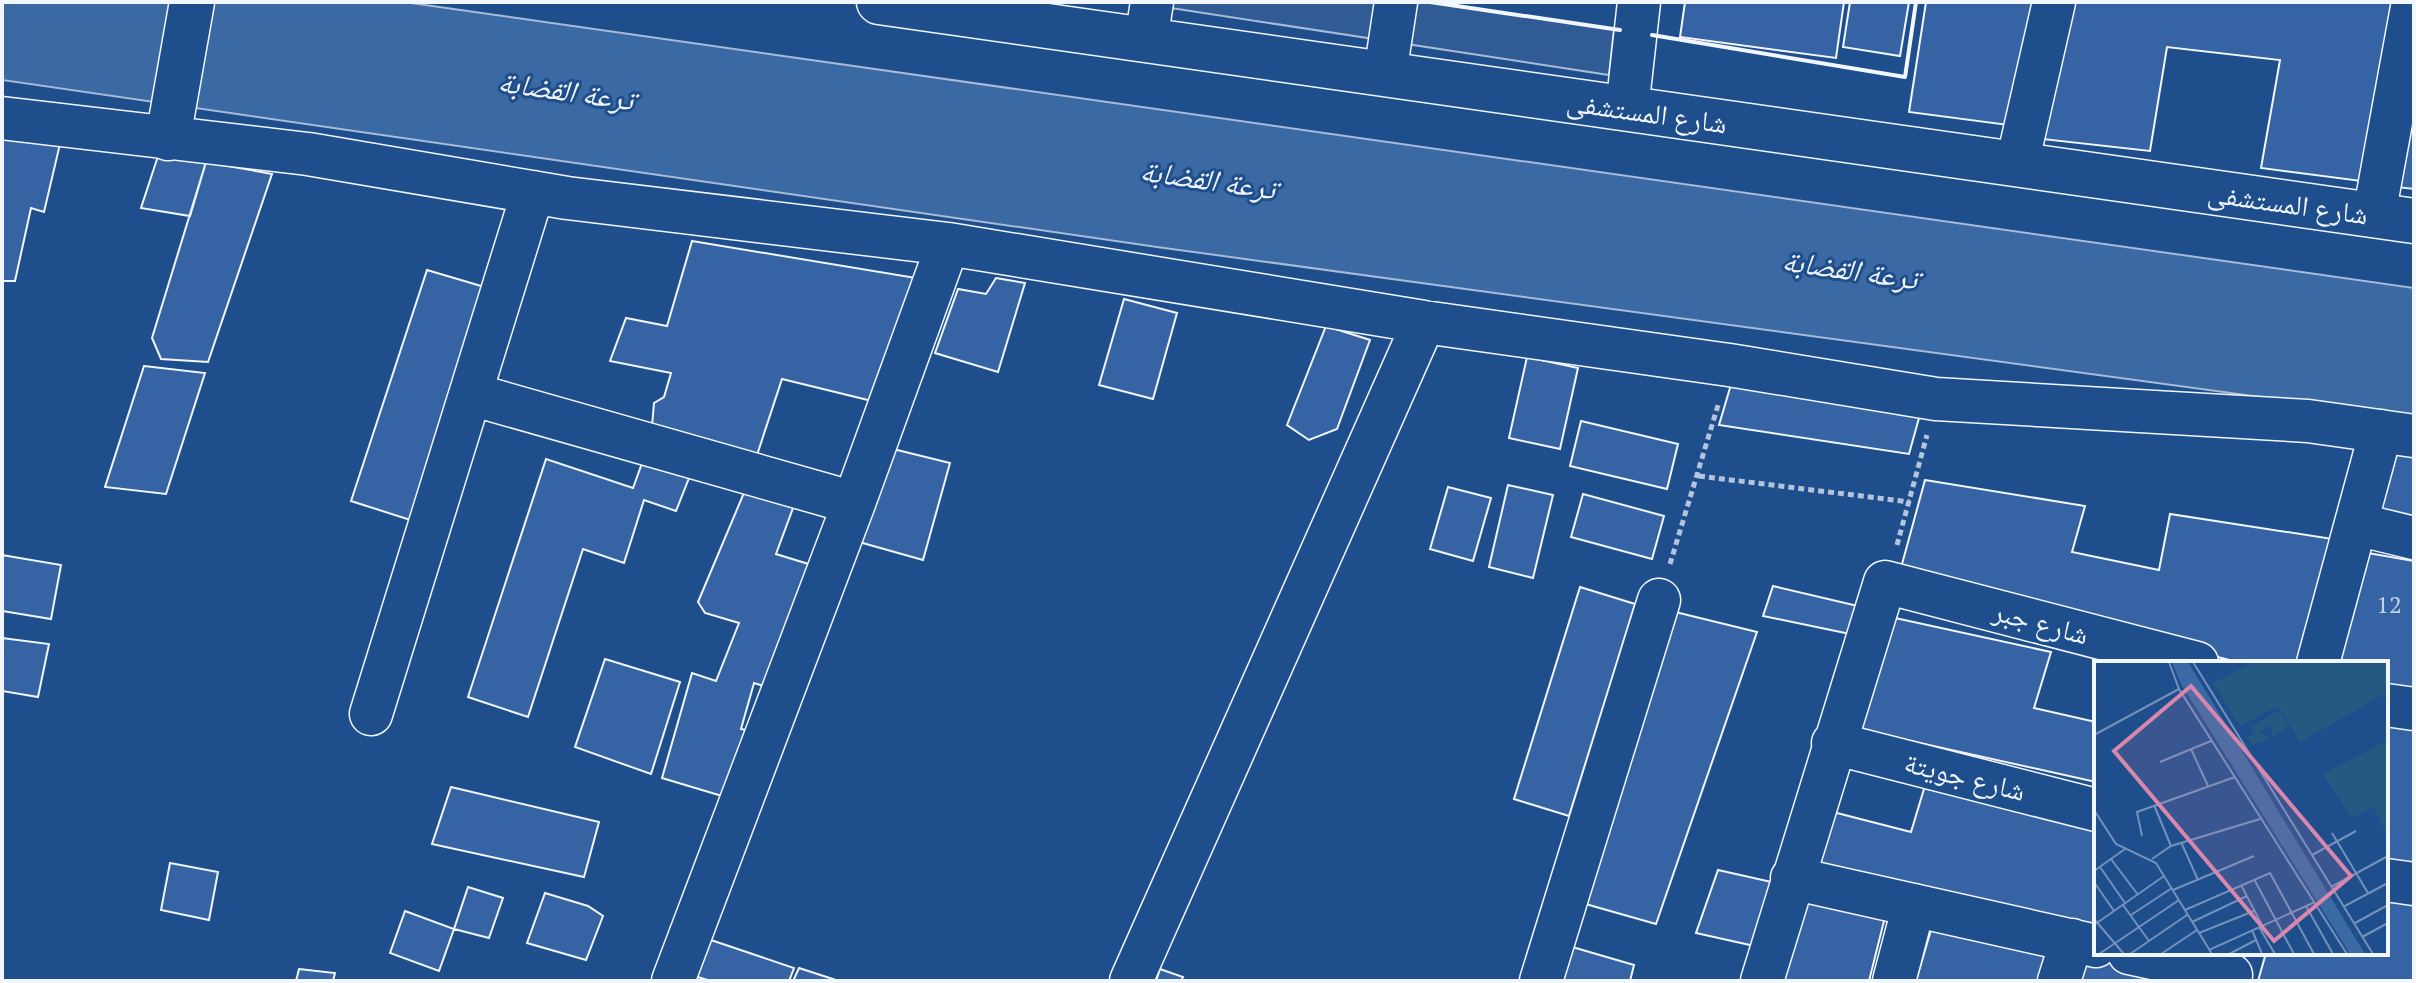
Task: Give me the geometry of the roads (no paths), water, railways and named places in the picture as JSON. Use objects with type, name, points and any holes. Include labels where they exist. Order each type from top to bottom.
[{"type":"main road","points":[[170,127],[192,2]]},
{"type":"main road","name":"شارع المستشفى","points":[[879,2],[1149,21],[1385,74],[2394,218]]},
{"type":"street","points":[[1385,74],[1396,2]]},
{"type":"street","points":[[1627,109],[1639,2]]},
{"type":"street","points":[[2017,164],[2054,2]]},
{"type":"street","points":[[2394,218],[2413,2]]},
{"type":"street","points":[[2,118],[170,127],[533,192],[948,244],[1424,322],[1729,365],[1936,399],[2308,421],[2398,434],[2356,524],[2319,661]]},
{"type":"street","points":[[371,714],[533,192]]},
{"type":"street","points":[[673,981],[854,503],[948,244]]},
{"type":"street","points":[[1131,981],[1424,322]]},
{"type":"street","points":[[471,394],[854,503]]},
{"type":"street","points":[[2356,524],[2414,538]]},
{"type":"street","name":"شارع جبر","points":[[1833,743],[1885,582],[2189,661]]},
{"type":"street","points":[[1541,981],[1659,600]]},
{"type":"street","points":[[2388,705],[2414,709]]},
{"type":"street","points":[[1762,981],[1833,743]]},
{"type":"street","name":"شارع جويتة","points":[[1833,743],[2094,809]]},
{"type":"street","points":[[1792,878],[2084,943],[2059,981]]},
{"type":"street","points":[[2388,880],[2414,884]]},
{"type":"street","points":[[1894,981],[1914,905]]},
{"type":"street","points":[[2141,955],[2232,970]]},
{"type":"water","name":"ترعة القضابة","points":[[2,2],[404,2],[2414,288],[2414,418],[1157,247],[2,80]]}]
